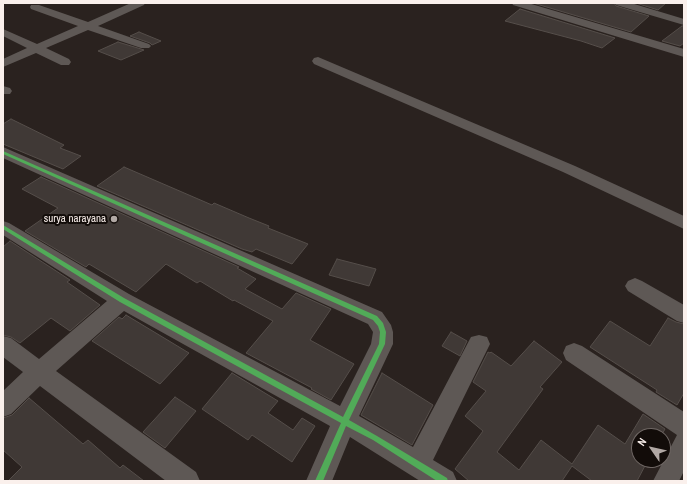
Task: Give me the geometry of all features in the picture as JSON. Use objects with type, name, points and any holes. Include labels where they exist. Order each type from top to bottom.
[{"type":"street","points":[[517,3],[684,53]]},
{"type":"street","points":[[620,3],[684,22]]},
{"type":"street","points":[[3,63],[136,4]]},
{"type":"street","points":[[35,7],[145,46]]},
{"type":"street","points":[[3,32],[65,62]]},
{"type":"street","points":[[318,61],[569,169],[684,223]]},
{"type":"street","points":[[3,152],[375,318],[382,325],[382,344],[345,421],[319,481]]},
{"type":"street","points":[[3,227],[122,300],[345,421],[444,481]]},
{"type":"street","points":[[635,286],[684,314]]},
{"type":"street","points":[[3,406],[39,372],[122,300]]},
{"type":"street","points":[[418,464],[479,344]]},
{"type":"street","points":[[3,345],[187,481]]},
{"type":"street","points":[[574,353],[684,426]]},
{"type":"street","points":[[666,481],[684,444]]},
{"type":"building","points":[[533,3],[614,3],[616,6],[649,16],[631,32]]},
{"type":"building","points":[[636,3],[666,3],[658,10]]},
{"type":"building","points":[[520,9],[615,38],[602,48],[505,21]]},
{"type":"building","points":[[684,26],[684,43],[680,46],[662,41]]},
{"type":"building","points":[[139,32],[161,41],[152,45],[130,36]]},
{"type":"building","points":[[118,42],[144,50],[121,60],[98,51]]},
{"type":"building","points":[[11,119],[64,145],[60,148],[81,156],[63,169],[3,144],[3,124]]},
{"type":"building","points":[[124,167],[212,205],[214,203],[269,226],[268,228],[308,244],[292,264],[256,249],[252,252],[242,249],[97,186]]},
{"type":"building","points":[[41,177],[239,267],[237,268],[256,279],[245,289],[282,309],[296,293],[331,309],[310,340],[354,364],[331,400],[311,389],[312,388],[246,353],[273,321],[234,300],[233,301],[200,281],[197,283],[166,264],[136,292],[89,264],[86,267],[25,231],[58,208],[22,189]]},
{"type":"building","points":[[10,241],[70,280],[67,282],[100,305],[70,331],[51,318],[20,343],[11,337],[3,335],[3,247]]},
{"type":"building","points":[[337,259],[376,269],[369,286],[329,275]]},
{"type":"building","points":[[126,315],[189,353],[160,384],[92,341],[119,317],[122,319]]},
{"type":"building","points":[[668,318],[684,324],[684,393],[677,405],[656,392],[657,390],[590,347],[610,321],[650,346]]},
{"type":"building","points":[[451,332],[467,341],[460,356],[442,346]]},
{"type":"building","points":[[534,341],[562,362],[540,387],[543,389],[497,452],[519,470],[541,440],[572,464],[598,425],[625,444],[631,434],[631,468],[644,468],[637,481],[592,481],[572,466],[562,481],[469,481],[455,469],[483,431],[465,416],[486,391],[473,382],[488,352],[491,352],[511,366]]},
{"type":"building","points":[[232,373],[278,401],[268,413],[293,430],[302,418],[315,426],[292,462],[252,435],[248,440],[202,409]]},
{"type":"building","points":[[382,373],[433,405],[412,445],[361,415]]},
{"type":"building","points":[[175,397],[196,411],[165,448],[143,432]]},
{"type":"building","points":[[29,398],[83,444],[88,440],[120,468],[123,465],[144,481],[8,481],[22,467],[3,450],[3,418],[12,415]]},
{"type":"building","points":[[643,414],[664,428],[635,428]]},
{"type":"cycle path","points":[[3,152],[375,318],[381,325],[383,332],[382,344],[345,421],[319,481]]},
{"type":"cycle path","points":[[3,227],[122,300],[375,438],[444,481]]},
{"type":"place","name":"surya narayana","points":[[114,219]]}]
